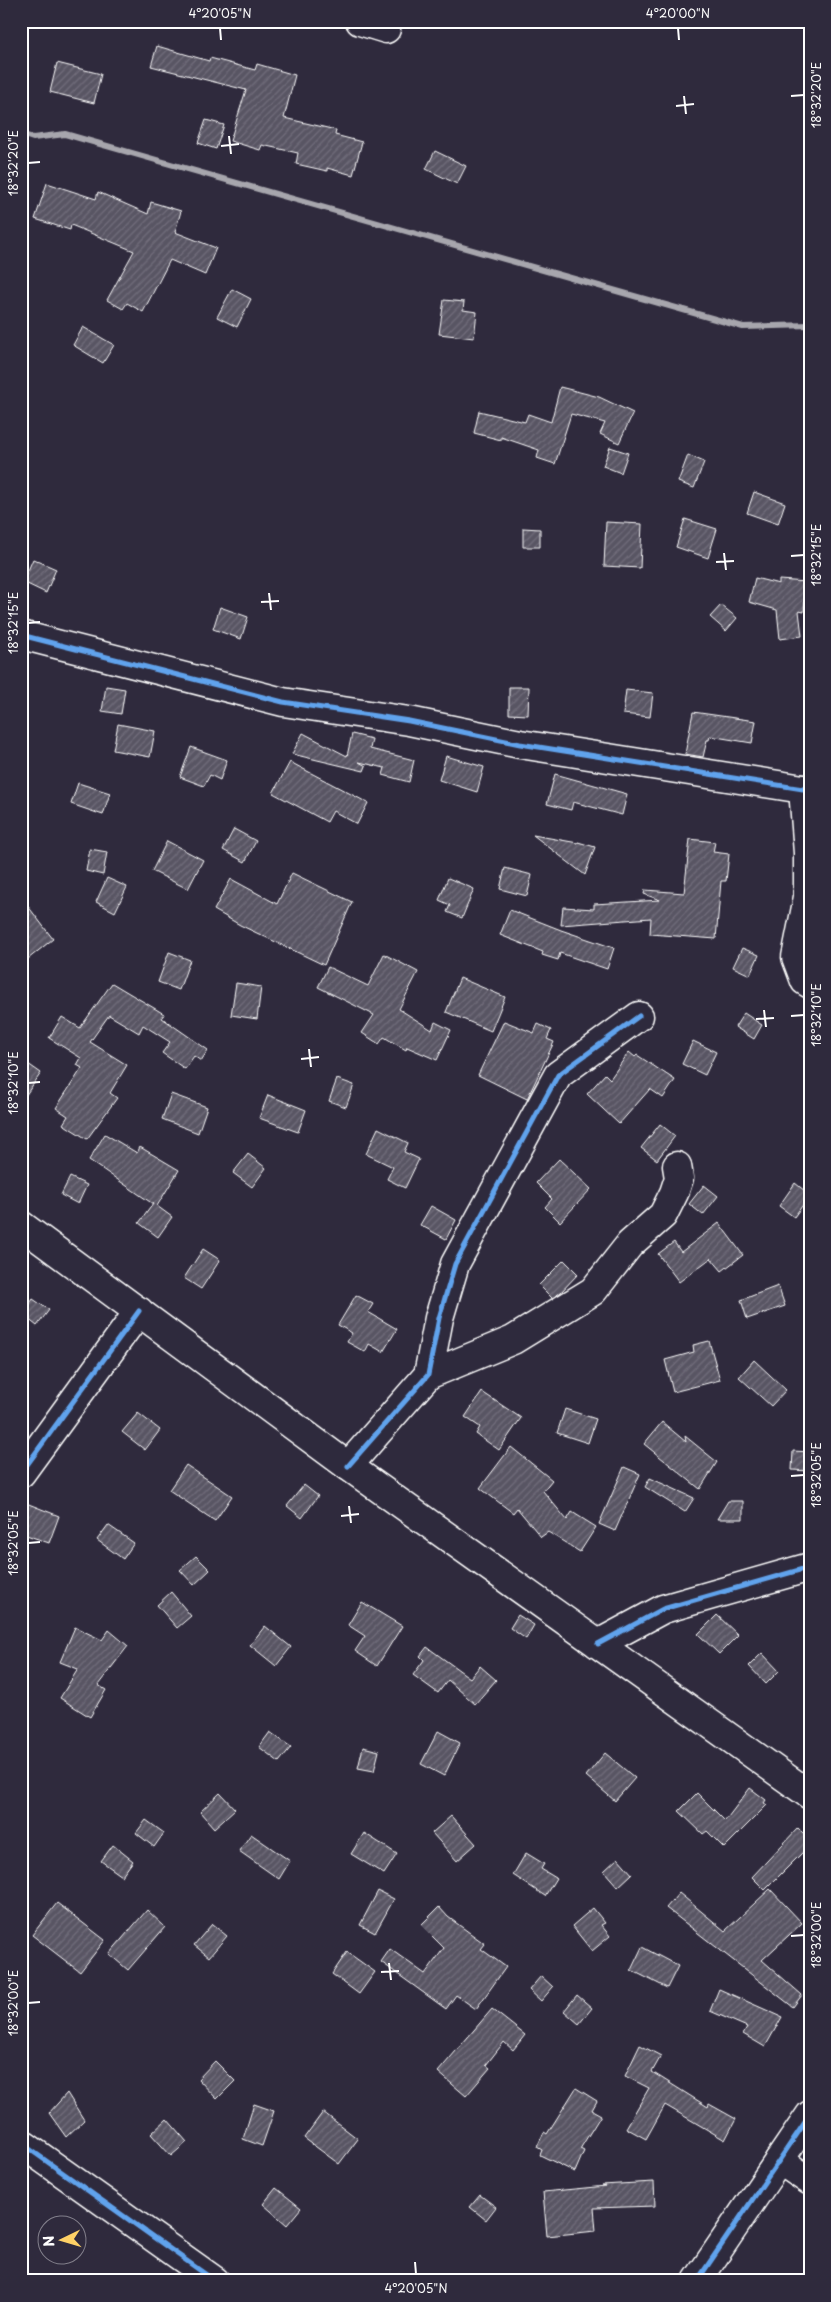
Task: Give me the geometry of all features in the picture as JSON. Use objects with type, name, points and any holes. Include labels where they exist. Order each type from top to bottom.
[{"type":"street","points":[[360,21],[386,29]]},
{"type":"street","points":[[21,636],[283,702],[409,721],[539,748],[806,789],[808,897],[796,957],[805,981],[810,984]]},
{"type":"street","points":[[428,1374],[439,1318],[455,1264],[558,1075],[639,1016]]},
{"type":"street","points":[[348,1466],[428,1374],[513,1340],[593,1291],[630,1244],[663,1215],[679,1178],[677,1166]]},
{"type":"street","points":[[21,1225],[348,1466],[810,1795]]},
{"type":"street","points":[[21,1473],[140,1311]]},
{"type":"street","points":[[598,1644],[663,1609],[810,1567]]},
{"type":"street","points":[[697,2281],[810,2115]]},
{"type":"street","points":[[21,2144],[215,2281]]},
{"type":"street","points":[[779,2160],[810,2181]]},
{"type":"building","points":[[157,46],[209,61],[210,58],[255,70],[257,64],[295,75],[284,118],[336,130],[335,135],[362,142],[353,175],[327,168],[327,171],[296,164],[298,153],[262,145],[260,150],[230,141],[246,90],[151,66]]},
{"type":"building","points":[[57,63],[101,74],[94,103],[50,92]]},
{"type":"building","points":[[206,120],[224,125],[216,149],[198,143]]},
{"type":"building","points":[[435,151],[466,166],[457,184],[426,169]]},
{"type":"building","points":[[47,183],[96,199],[98,192],[148,214],[151,202],[181,211],[175,232],[216,248],[205,275],[170,260],[143,312],[127,303],[123,309],[107,300],[134,251],[71,225],[70,230],[35,219]]},
{"type":"building","points":[[232,289],[251,299],[237,327],[217,317]]},
{"type":"building","points":[[444,300],[464,302],[463,310],[477,312],[474,338],[439,334]]},
{"type":"building","points":[[83,327],[114,345],[103,363],[73,345]]},
{"type":"building","points":[[560,387],[599,397],[633,413],[619,443],[600,434],[605,423],[571,414],[555,464],[537,458],[539,450],[501,437],[501,440],[474,433],[479,411],[525,422],[528,414],[551,422]]},
{"type":"building","points":[[610,447],[628,453],[621,473],[603,466]]},
{"type":"building","points":[[688,455],[704,462],[694,488],[678,482]]},
{"type":"building","points":[[754,492],[785,503],[778,524],[747,513]]},
{"type":"building","points":[[685,519],[717,529],[708,558],[676,547]]},
{"type":"building","points":[[606,522],[642,524],[640,568],[604,566]]},
{"type":"building","points":[[523,528],[540,529],[540,547],[523,547]]},
{"type":"building","points":[[33,559],[56,569],[46,593],[23,582]]},
{"type":"building","points":[[755,578],[779,584],[779,580],[806,582],[804,612],[799,611],[802,636],[780,639],[777,610],[749,602]]},
{"type":"building","points":[[721,605],[737,618],[726,631],[710,617]]},
{"type":"building","points":[[220,607],[248,617],[241,639],[213,629]]},
{"type":"building","points":[[106,686],[125,689],[121,714],[102,711]]},
{"type":"building","points":[[509,687],[529,687],[528,715],[509,714]]},
{"type":"building","points":[[626,690],[653,693],[650,717],[623,714]]},
{"type":"building","points":[[693,712],[756,721],[752,743],[710,736],[709,740],[707,740],[703,757],[685,754]]},
{"type":"building","points":[[118,724],[155,731],[150,757],[113,750]]},
{"type":"building","points":[[303,733],[347,756],[352,734],[372,739],[370,749],[414,760],[409,782],[383,775],[385,768],[359,762],[366,766],[364,771],[292,754]]},
{"type":"building","points":[[191,747],[227,760],[220,780],[210,775],[204,786],[180,777]]},
{"type":"building","points":[[446,756],[484,767],[477,792],[439,780]]},
{"type":"building","points":[[290,762],[368,803],[357,824],[333,811],[327,822],[273,793]]},
{"type":"building","points":[[555,774],[627,794],[622,815],[573,802],[571,810],[547,804]]},
{"type":"building","points":[[78,783],[110,793],[103,815],[71,804]]},
{"type":"building","points":[[234,829],[256,841],[245,862],[223,850]]},
{"type":"building","points":[[533,835],[578,842],[595,847],[585,875]]},
{"type":"building","points":[[690,839],[715,842],[713,852],[729,854],[726,881],[721,881],[716,939],[650,934],[651,918],[561,925],[563,907],[594,909],[594,904],[660,900],[644,894],[645,890],[684,893]]},
{"type":"building","points":[[167,841],[203,860],[188,889],[152,871]]},
{"type":"building","points":[[90,849],[107,852],[103,875],[86,871]]},
{"type":"building","points":[[505,868],[532,875],[527,896],[500,889]]},
{"type":"building","points":[[292,873],[352,902],[324,965],[240,925],[214,910],[231,879],[277,904]]},
{"type":"building","points":[[107,878],[127,887],[115,912],[96,902]]},
{"type":"building","points":[[448,878],[474,889],[462,918],[447,912],[450,905],[439,900]]},
{"type":"building","points":[[21,897],[53,939],[28,959],[21,950]]},
{"type":"building","points":[[510,910],[614,948],[607,969],[560,953],[558,960],[542,955],[543,952],[500,935]]},
{"type":"building","points":[[742,948],[759,955],[750,975],[733,967]]},
{"type":"building","points":[[169,952],[190,960],[179,990],[158,982]]},
{"type":"building","points":[[384,954],[418,972],[399,1009],[432,1030],[435,1022],[451,1030],[437,1060],[407,1047],[406,1050],[384,1037],[379,1044],[362,1033],[374,1015],[318,987],[328,967],[368,986]]},
{"type":"building","points":[[460,978],[505,997],[491,1031],[446,1012]]},
{"type":"building","points":[[112,983],[164,1014],[162,1018],[208,1050],[201,1061],[194,1056],[185,1069],[162,1053],[170,1042],[143,1025],[139,1033],[109,1015],[90,1042],[127,1065],[110,1093],[117,1098],[87,1139],[63,1124],[68,1116],[56,1108],[82,1068],[77,1065],[81,1058],[49,1038],[62,1017],[80,1028]]},
{"type":"building","points":[[236,983],[261,987],[257,1019],[231,1015]]},
{"type":"building","points":[[744,1013],[762,1025],[754,1039],[735,1027]]},
{"type":"building","points":[[504,1021],[534,1033],[538,1024],[551,1030],[547,1039],[554,1042],[527,1099],[478,1075]]},
{"type":"building","points":[[693,1041],[716,1052],[705,1075],[682,1064]]},
{"type":"building","points":[[629,1052],[635,1057],[637,1055],[675,1080],[663,1098],[650,1089],[619,1124],[587,1094],[605,1074],[610,1079]]},
{"type":"building","points":[[21,1059],[41,1073],[21,1102]]},
{"type":"building","points":[[337,1079],[354,1085],[346,1107],[329,1101]]},
{"type":"building","points":[[171,1094],[207,1107],[198,1133],[162,1119]]},
{"type":"building","points":[[268,1095],[306,1110],[298,1132],[259,1118]]},
{"type":"building","points":[[660,1124],[675,1136],[657,1160],[641,1148]]},
{"type":"building","points":[[378,1128],[408,1143],[404,1152],[419,1159],[405,1188],[387,1179],[393,1167],[366,1154]]},
{"type":"building","points":[[105,1134],[137,1153],[140,1147],[179,1170],[157,1206],[172,1217],[158,1237],[139,1223],[153,1204],[89,1160]]},
{"type":"building","points":[[248,1154],[266,1168],[252,1187],[233,1173]]},
{"type":"building","points":[[559,1159],[591,1189],[560,1222],[545,1207],[552,1199],[536,1183]]},
{"type":"building","points":[[70,1177],[87,1185],[78,1204],[61,1195]]},
{"type":"building","points":[[795,1183],[810,1195],[794,1217],[779,1206]]},
{"type":"building","points":[[704,1185],[718,1196],[703,1215],[689,1204]]},
{"type":"building","points":[[431,1206],[456,1220],[446,1239],[420,1225]]},
{"type":"building","points":[[719,1223],[743,1255],[722,1271],[711,1258],[679,1282],[658,1254],[674,1242],[681,1252]]},
{"type":"building","points":[[203,1249],[220,1260],[201,1289],[184,1278]]},
{"type":"building","points":[[564,1260],[578,1274],[560,1293],[552,1298],[539,1285]]},
{"type":"building","points":[[778,1286],[785,1306],[747,1319],[741,1300]]},
{"type":"building","points":[[356,1295],[373,1304],[368,1312],[397,1329],[383,1352],[369,1344],[365,1352],[347,1342],[352,1333],[338,1325]]},
{"type":"building","points":[[33,1299],[49,1310],[37,1326],[22,1314]]},
{"type":"building","points":[[709,1341],[720,1380],[673,1392],[665,1360],[694,1352],[693,1345]]},
{"type":"building","points":[[754,1360],[786,1390],[771,1406],[739,1377]]},
{"type":"building","points":[[482,1392],[521,1418],[499,1450],[476,1434],[480,1427],[465,1417]]},
{"type":"building","points":[[565,1409],[596,1419],[588,1443],[557,1433]]},
{"type":"building","points":[[138,1413],[160,1430],[145,1450],[122,1432]]},
{"type":"building","points":[[662,1422],[686,1442],[685,1436],[717,1462],[700,1489],[644,1444]]},
{"type":"building","points":[[511,1447],[552,1480],[543,1491],[567,1520],[572,1512],[596,1527],[580,1552],[548,1532],[541,1537],[517,1508],[513,1513],[480,1488]]},
{"type":"building","points":[[793,1451],[810,1452],[810,1471],[792,1470]]},
{"type":"building","points":[[186,1465],[232,1496],[215,1521],[169,1490]]},
{"type":"building","points":[[624,1467],[640,1474],[615,1531],[599,1524]]},
{"type":"building","points":[[650,1478],[694,1498],[685,1512],[645,1487]]},
{"type":"building","points":[[304,1485],[318,1496],[302,1518],[287,1506]]},
{"type":"building","points":[[21,1501],[59,1516],[49,1543],[21,1533]]},
{"type":"building","points":[[728,1501],[743,1501],[743,1519],[717,1519]]},
{"type":"building","points":[[108,1525],[134,1543],[123,1559],[97,1540]]},
{"type":"building","points":[[196,1556],[210,1570],[194,1585],[180,1570]]},
{"type":"building","points":[[171,1592],[191,1616],[177,1628],[157,1605]]},
{"type":"building","points":[[362,1602],[402,1626],[377,1666],[355,1651],[365,1636],[348,1625]]},
{"type":"building","points":[[518,1615],[534,1625],[526,1639],[510,1628]]},
{"type":"building","points":[[717,1615],[738,1635],[719,1654],[698,1634]]},
{"type":"building","points":[[265,1626],[291,1647],[276,1666],[250,1645]]},
{"type":"building","points":[[75,1627],[102,1640],[109,1630],[128,1646],[98,1685],[106,1690],[90,1717],[60,1698],[78,1669],[60,1662]]},
{"type":"building","points":[[427,1647],[470,1678],[480,1666],[496,1680],[475,1704],[448,1680],[438,1693],[413,1675],[424,1660],[420,1656]]},
{"type":"building","points":[[762,1653],[779,1671],[766,1684],[749,1666]]},
{"type":"building","points":[[438,1731],[460,1743],[444,1776],[421,1764]]},
{"type":"building","points":[[270,1732],[291,1747],[279,1762],[259,1747]]},
{"type":"building","points":[[363,1747],[379,1751],[374,1771],[358,1768]]},
{"type":"building","points":[[605,1753],[635,1778],[615,1801],[586,1776]]},
{"type":"building","points":[[750,1788],[766,1800],[764,1803],[767,1805],[724,1848],[707,1831],[703,1834],[679,1811],[697,1793],[725,1821]]},
{"type":"building","points":[[220,1793],[235,1809],[214,1828],[200,1812]]},
{"type":"building","points":[[451,1816],[476,1844],[457,1861],[432,1833]]},
{"type":"building","points":[[146,1820],[164,1833],[154,1847],[136,1833]]},
{"type":"building","points":[[798,1828],[810,1840],[810,1845],[765,1890],[752,1877]]},
{"type":"building","points":[[364,1833],[397,1854],[384,1874],[351,1854]]},
{"type":"building","points":[[251,1834],[290,1861],[279,1879],[239,1851]]},
{"type":"building","points":[[113,1845],[133,1861],[122,1876],[101,1861]]},
{"type":"building","points":[[526,1853],[544,1864],[541,1869],[556,1878],[545,1896],[513,1875]]},
{"type":"building","points":[[618,1858],[632,1874],[618,1887],[604,1871]]},
{"type":"building","points":[[770,1889],[802,1923],[762,1960],[802,1995],[793,2007],[666,1908],[679,1893],[725,1931]]},
{"type":"building","points":[[378,1891],[394,1899],[375,1933],[360,1925]]},
{"type":"building","points":[[57,1903],[105,1940],[80,1972],[32,1935]]},
{"type":"building","points":[[439,1907],[448,1917],[485,1944],[481,1949],[506,1967],[476,2009],[456,1995],[446,2009],[381,1962],[390,1949],[425,1974],[444,1948],[421,1925]]},
{"type":"building","points":[[593,1908],[605,1923],[601,1925],[610,1936],[592,1951],[572,1926]]},
{"type":"building","points":[[147,1910],[165,1927],[128,1970],[109,1954]]},
{"type":"building","points":[[212,1924],[227,1936],[209,1957],[194,1945]]},
{"type":"building","points":[[642,1947],[678,1966],[667,1988],[631,1970]]},
{"type":"building","points":[[347,1952],[375,1972],[359,1994],[332,1974]]},
{"type":"building","points":[[541,1976],[553,1987],[541,2001],[529,1990]]},
{"type":"building","points":[[719,1989],[782,2017],[765,2047],[743,2034],[747,2027],[710,2011]]},
{"type":"building","points":[[577,1995],[592,2008],[579,2024],[564,2011]]},
{"type":"building","points":[[492,2009],[525,2035],[513,2050],[504,2042],[486,2065],[490,2068],[466,2096],[438,2072]]},
{"type":"building","points":[[640,2045],[661,2056],[652,2072],[708,2107],[709,2104],[736,2119],[725,2140],[665,2105],[646,2139],[626,2128],[649,2088],[625,2076]]},
{"type":"building","points":[[215,2061],[235,2081],[217,2099],[198,2079]]},
{"type":"building","points":[[576,2088],[597,2101],[592,2110],[601,2115],[580,2149],[584,2151],[575,2172],[540,2155],[542,2150],[537,2147],[544,2132],[547,2134]]},
{"type":"building","points":[[67,2093],[84,2120],[66,2137],[49,2113]]},
{"type":"building","points":[[254,2104],[274,2111],[262,2146],[243,2139]]},
{"type":"building","points":[[323,2112],[358,2139],[339,2164],[304,2138]]},
{"type":"building","points":[[167,2119],[187,2142],[171,2156],[151,2134]]},
{"type":"building","points":[[654,2182],[655,2206],[594,2208],[596,2231],[547,2236],[543,2192],[606,2186],[602,2185]]},
{"type":"building","points":[[276,2188],[301,2208],[287,2225],[263,2204]]},
{"type":"building","points":[[480,2195],[496,2207],[486,2220],[470,2207]]},
{"type":"waterway","points":[[21,134],[33,138],[65,134],[743,327],[810,325]]},
{"type":"cycle path","points":[[21,635],[283,702],[409,721],[520,744],[810,789]]},
{"type":"cycle path","points":[[348,1466],[428,1375],[439,1318],[455,1264],[558,1075],[639,1016]]},
{"type":"cycle path","points":[[21,1473],[139,1311]]},
{"type":"cycle path","points":[[598,1644],[663,1609],[810,1567]]},
{"type":"cycle path","points":[[697,2281],[810,2115]]},
{"type":"cycle path","points":[[21,2143],[215,2281]]}]
